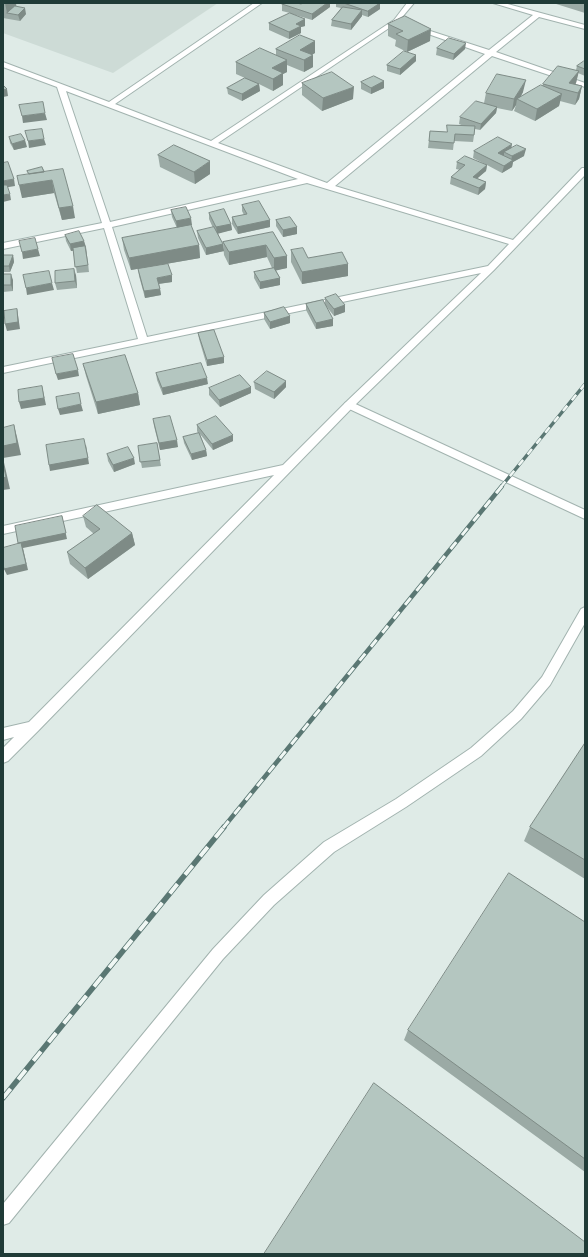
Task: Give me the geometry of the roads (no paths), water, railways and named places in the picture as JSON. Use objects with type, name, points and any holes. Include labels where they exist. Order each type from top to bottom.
[{"type":"street","points":[[109,105],[259,3]]},
{"type":"street","points":[[212,144],[403,24],[412,3]]},
{"type":"street","points":[[496,3],[585,27]]},
{"type":"street","points":[[328,187],[538,14]]},
{"type":"street","points":[[403,24],[585,85]]},
{"type":"street","points":[[3,64],[307,180],[514,244]]},
{"type":"street","points":[[61,87],[143,339]]},
{"type":"street","points":[[3,757],[350,405],[514,244],[585,170]]},
{"type":"street","points":[[3,246],[107,225],[307,180]]},
{"type":"street","points":[[3,370],[143,339],[490,268]]},
{"type":"street","points":[[350,405],[585,516]]},
{"type":"street","points":[[3,530],[288,468]]},
{"type":"street","points":[[3,1217],[218,954],[269,900],[329,847],[401,803],[476,752],[517,715],[546,681],[585,612]]},
{"type":"street","points":[[3,734],[33,727]]},
{"type":"railway","points":[[501,487],[585,384]]},
{"type":"railway","points":[[223,828],[502,486]]},
{"type":"railway","points":[[3,1098],[224,827]]}]
